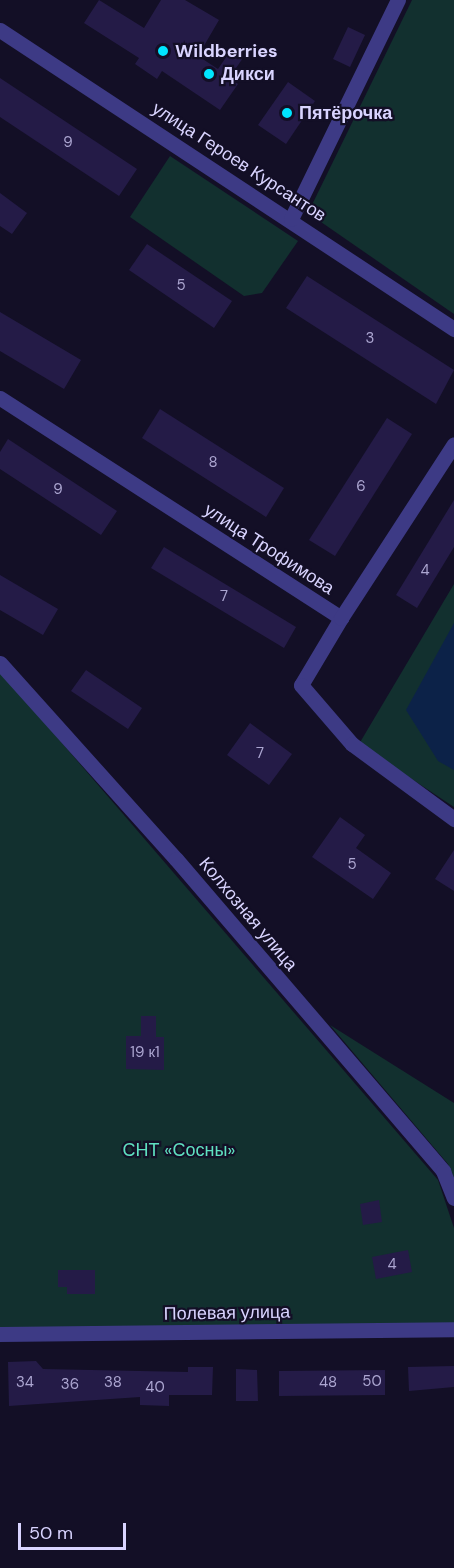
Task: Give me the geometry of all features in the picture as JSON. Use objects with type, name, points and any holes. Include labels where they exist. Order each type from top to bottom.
[{"type":"street","points":[[291,219],[398,0]]},
{"type":"street","name":"улица Героев Курсантов","points":[[0,30],[291,219],[454,329]]},
{"type":"street","name":"улица Трофимова","points":[[0,398],[341,618],[301,685],[352,744],[454,819]]},
{"type":"street","points":[[341,618],[454,444]]},
{"type":"street","name":"Колхозная улица","points":[[0,663],[176,859],[443,1171],[454,1198]]},
{"type":"street","name":"Полевая улица","points":[[0,1334],[454,1329]]},
{"type":"green space","points":[[412,0],[454,0],[454,314],[308,213]]},
{"type":"green space","points":[[170,156],[298,241],[262,293],[244,296],[130,217]]},
{"type":"green space","points":[[454,584],[454,807],[359,744]]},
{"type":"green space","name":"СНТ «Сосны»","points":[[0,671],[438,1180],[454,1228],[454,1323],[0,1329]]},
{"type":"green space","points":[[330,1025],[454,1103],[454,1178],[448,1164]]},
{"type":"water","points":[[454,623],[454,770],[438,761],[406,710]]},
{"type":"building","points":[[99,0],[144,28],[161,0],[185,0],[219,20],[198,56],[218,69],[231,50],[243,58],[229,78],[238,84],[220,110],[162,71],[157,79],[135,64],[139,58],[84,23]]},
{"type":"building","points":[[348,27],[365,35],[350,67],[333,59]]},
{"type":"building","points":[[0,78],[137,169],[119,196],[0,117]]},
{"type":"building","name":"Пятёрочка","points":[[288,82],[315,101],[286,144],[258,125]]},
{"type":"building","points":[[0,193],[27,213],[12,234],[0,226]]},
{"type":"building","points":[[147,244],[232,301],[214,328],[129,270]]},
{"type":"building","points":[[307,276],[454,370],[436,404],[286,308]]},
{"type":"building","points":[[0,312],[81,360],[64,389],[0,351]]},
{"type":"building","points":[[160,409],[284,488],[266,517],[142,438]]},
{"type":"building","points":[[387,418],[412,434],[335,556],[309,540]]},
{"type":"building","points":[[8,439],[117,511],[101,535],[0,469],[0,452]]},
{"type":"building","points":[[454,500],[454,547],[417,608],[396,595]]},
{"type":"building","points":[[164,547],[296,627],[284,648],[151,568]]},
{"type":"building","points":[[0,575],[58,609],[43,635],[0,610]]},
{"type":"building","points":[[86,670],[142,708],[128,729],[71,691]]},
{"type":"building","points":[[250,723],[292,754],[269,785],[227,755]]},
{"type":"building","points":[[340,817],[365,835],[356,848],[391,873],[373,899],[312,857]]},
{"type":"building","points":[[454,850],[454,891],[435,879]]},
{"type":"building","points":[[141,1016],[156,1016],[156,1037],[164,1037],[164,1070],[126,1069],[126,1036],[141,1036]]},
{"type":"building","points":[[379,1200],[382,1222],[363,1225],[360,1204]]},
{"type":"building","points":[[408,1250],[412,1272],[376,1279],[372,1257]]},
{"type":"building","points":[[58,1270],[95,1270],[95,1294],[67,1294],[67,1287],[58,1287]]},
{"type":"building","points":[[36,1361],[43,1369],[188,1372],[188,1367],[213,1367],[212,1395],[169,1395],[169,1406],[140,1405],[140,1397],[9,1406],[8,1362]]},
{"type":"building","points":[[454,1366],[454,1387],[409,1391],[408,1367]]},
{"type":"building","points":[[236,1369],[257,1370],[258,1401],[236,1401]]},
{"type":"building","points":[[385,1370],[385,1395],[279,1396],[279,1371]]},
{"type":"place","name":"Wildberries","points":[[163,51]]},
{"type":"place","name":"Дикси","points":[[209,74]]},
{"type":"place","name":"Пятёрочка","points":[[287,113]]}]
